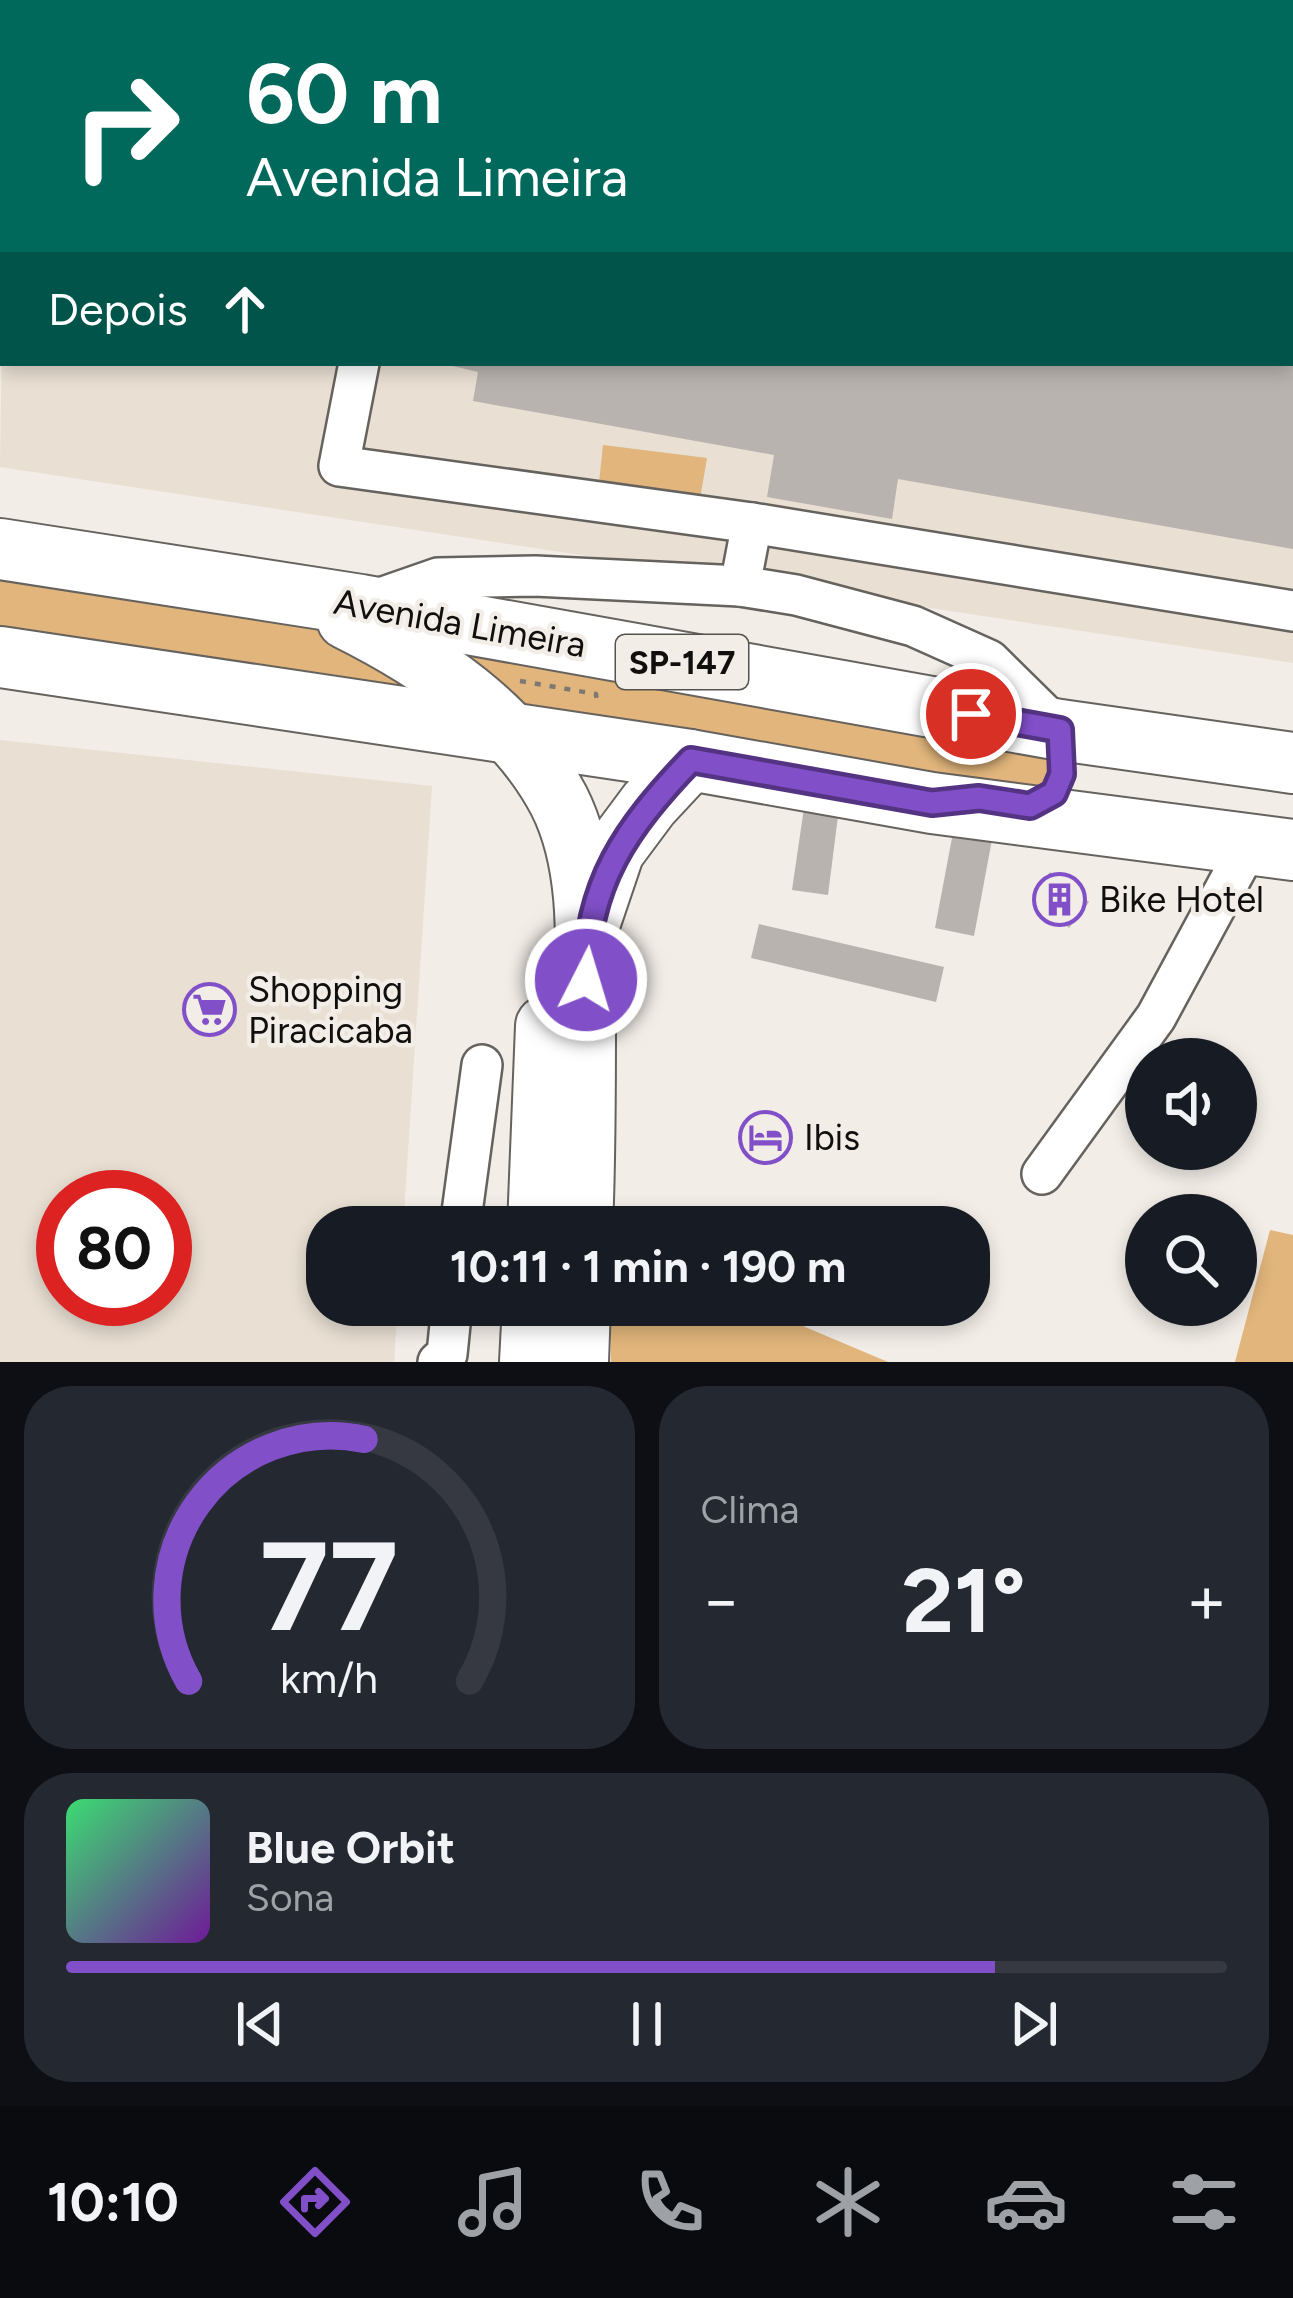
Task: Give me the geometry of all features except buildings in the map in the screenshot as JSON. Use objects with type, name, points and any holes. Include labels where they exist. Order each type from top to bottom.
[{"type":"highway","name":"Avenida Limeira","points":[[0,549],[332,601],[1060,730]]},
{"type":"highway","points":[[332,601],[432,665],[514,737],[559,802],[580,866],[586,936],[583,1206]]},
{"type":"highway","points":[[0,657],[163,685],[691,760],[932,803],[1271,847]]},
{"type":"highway","points":[[364,710],[435,733],[477,754],[506,785],[534,836],[542,871],[548,984],[539,1206]]},
{"type":"highway","points":[[932,803],[979,798],[1030,806],[1054,793],[1062,774],[1060,730]]},
{"type":"highway","name":"SP-147","points":[[1060,730],[1293,763]]},
{"type":"highway","points":[[586,936],[614,851],[649,804],[691,760]]},
{"type":"highway","points":[[530,1362],[532,1326]]},
{"type":"highway","points":[[578,1362],[579,1326]]},
{"type":"street","points":[[358,366],[339,466],[752,523],[1293,611]]},
{"type":"street","points":[[740,586],[752,523]]},
{"type":"street","points":[[847,606],[855,540]]},
{"type":"street","points":[[332,601],[438,578],[535,576],[740,586],[847,606],[913,626],[989,660],[1060,730]]},
{"type":"street","points":[[1042,1174],[1271,847]]},
{"type":"street","points":[[463,1206],[482,1065]]},
{"type":"street","points":[[438,1362],[447,1354],[450,1326]]},
{"type":"shaded area","points":[[2,366],[1293,366],[1293,663],[0,467]]},
{"type":"shaded area","points":[[603,445],[707,458],[700,499],[599,483]]},
{"type":"shaded area","points":[[0,549],[1060,730],[1062,774],[1054,793],[0,657]]},
{"type":"shaded area","name":"Shopping Piracicaba","points":[[0,740],[432,786],[404,1206],[306,1206],[306,1326],[397,1326],[394,1362],[0,1362]]},
{"type":"shaded area","points":[[1270,1230],[1293,1235],[1293,1362],[1235,1362],[1245,1326],[1257,1326],[1257,1279]]},
{"type":"shaded area","points":[[611,1326],[803,1326],[888,1362],[611,1362]]},
{"type":"place","name":"Bike Hotel","points":[[1060,899]]},
{"type":"place","name":"Shopping Piracicaba","points":[[209,1010]]},
{"type":"place","name":"Ibis","points":[[765,1137]]},
{"type":"route","points":[[586,980],[586,936],[614,851],[649,804],[691,760],[932,803],[979,798],[1030,806],[1054,793],[1062,774],[1060,730],[971,714]]}]
